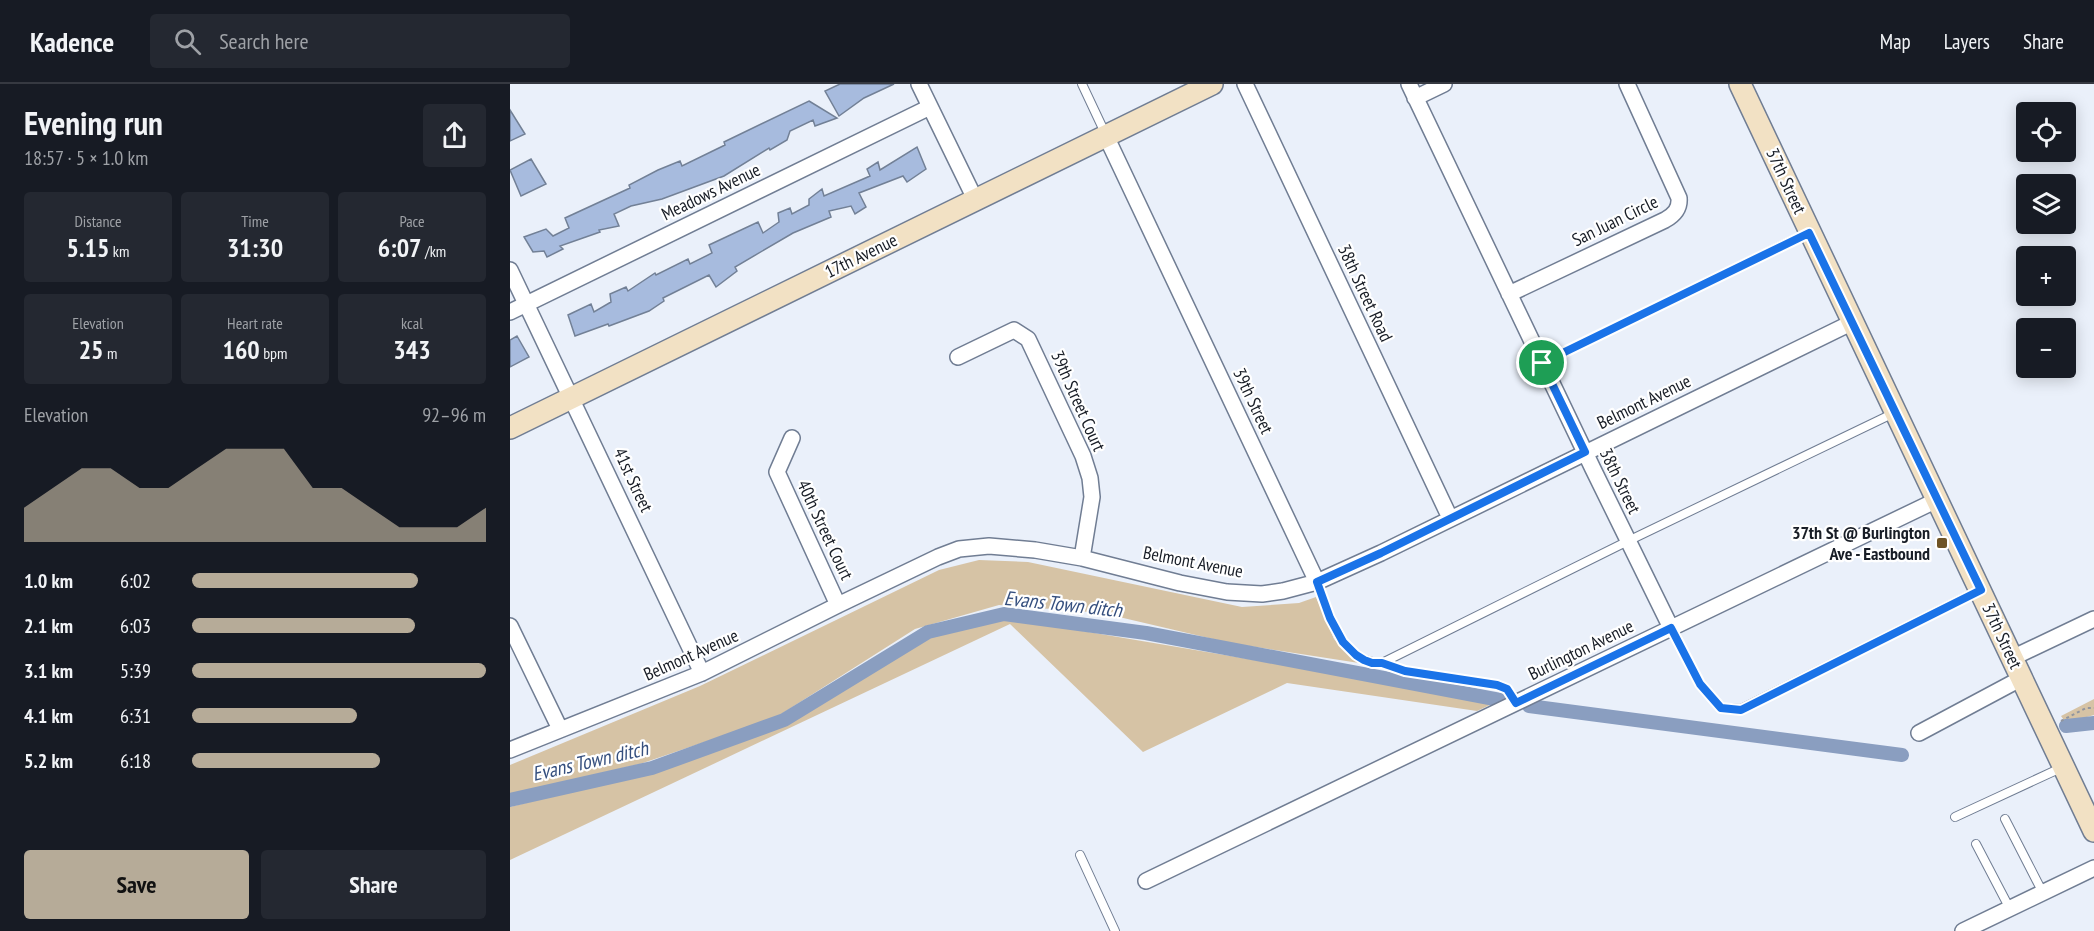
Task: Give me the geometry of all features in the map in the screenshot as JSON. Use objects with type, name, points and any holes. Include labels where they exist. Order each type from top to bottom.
[{"type":"main road","name":"17th Avenue","points":[[510,428],[1212,84]]},
{"type":"main road","name":"37th Street","points":[[1740,84],[2094,831]]},
{"type":"street","points":[[919,84],[975,199]]},
{"type":"street","name":"38th Street Road","points":[[1245,84],[1450,518]]},
{"type":"street","points":[[1412,91],[1444,84]]},
{"type":"street","name":"San Juan Circle","points":[[1509,294],[1665,220],[1673,215],[1680,205],[1679,198],[1627,84]]},
{"type":"street","name":"38th Street","points":[[1412,91],[1671,628]]},
{"type":"street","name":"Meadows Avenue","points":[[510,312],[930,107]]},
{"type":"street","name":"39th Street","points":[[1106,136],[1317,582]]},
{"type":"street","name":"41st Street","points":[[510,270],[702,674]]},
{"type":"street","name":"Belmont Avenue","points":[[510,750],[702,674],[838,605],[959,549],[989,546],[1035,550],[1082,558],[1180,583],[1227,592],[1262,594],[1317,582],[1853,322]]},
{"type":"street","name":"39th Street Court","points":[[958,357],[1014,330],[1028,339],[1083,456],[1090,478],[1092,497],[1082,558]]},
{"type":"street","name":"40th Street Court","points":[[792,438],[777,472],[838,605]]},
{"type":"street","name":"Burlington Avenue","points":[[1146,881],[1937,500]]},
{"type":"street","points":[[2012,658],[2094,619]]},
{"type":"street","points":[[510,626],[560,729]]},
{"type":"street","points":[[1919,733],[2022,678]]},
{"type":"street","points":[[1963,931],[2094,868]]},
{"type":"lane","points":[[1082,84],[1106,136]]},
{"type":"lane","points":[[1542,363],[1809,233]]},
{"type":"lane","points":[[1382,663],[1895,412]]},
{"type":"lane","name":"39th Street","points":[[1317,582],[1330,618],[1343,642],[1364,660],[1382,663]]},
{"type":"lane","name":"38th Street","points":[[1671,628],[1705,691],[1721,708],[1741,710],[1981,590]]},
{"type":"lane","points":[[1955,817],[2064,766]]},
{"type":"lane","points":[[2005,819],[2043,892]]},
{"type":"lane","points":[[1976,844],[2010,909]]},
{"type":"lane","points":[[1080,855],[1115,931]]},
{"type":"path","points":[[1382,663],[1405,671],[1497,685],[1507,689],[1516,703]]},
{"type":"path","points":[[2061,721],[2086,708],[2094,708]]},
{"type":"shaded area","points":[[979,560],[1028,562],[1242,607],[1299,603],[1316,597],[1334,639],[1359,663],[1230,643],[1102,613],[999,605],[915,629],[775,718],[640,764],[510,794],[510,765],[700,686],[939,570]]},
{"type":"shaded area","points":[[1006,618],[1494,703],[1477,711],[1287,683],[1143,752],[1010,624],[510,860],[510,807],[656,770],[786,722],[929,636]]},
{"type":"shaded area","points":[[2094,699],[2094,715],[2066,723],[2061,716]]},
{"type":"building","points":[[840,84],[894,84],[864,98],[839,116],[825,91]]},
{"type":"building","points":[[809,101],[837,118],[815,126],[813,120],[790,131],[787,140],[770,150],[769,148],[724,176],[662,199],[631,206],[614,214],[619,226],[599,230],[600,232],[560,246],[563,249],[547,257],[544,251],[533,252],[524,237],[546,229],[553,236],[569,228],[565,218],[630,188],[629,185],[658,170],[680,161],[682,166],[725,145],[724,142]]},
{"type":"building","points":[[510,110],[525,134],[510,141]]},
{"type":"building","points":[[917,147],[926,169],[907,182],[903,176],[859,193],[866,207],[855,214],[851,206],[829,211],[831,217],[793,233],[735,267],[737,271],[716,287],[709,275],[663,298],[664,301],[649,311],[575,336],[568,315],[591,304],[594,312],[611,302],[610,294],[626,287],[628,291],[655,273],[656,275],[688,259],[690,264],[712,253],[709,245],[758,222],[763,233],[779,222],[778,213],[790,208],[792,214],[809,205],[809,199],[822,189],[824,196],[870,176],[867,169],[878,162],[880,170]]},
{"type":"building","points":[[531,159],[546,184],[521,196],[510,170]]},
{"type":"building","points":[[517,336],[529,357],[510,367],[510,340]]},
{"type":"waterway","name":"Evans Town ditch","points":[[510,800],[652,768],[784,720],[928,632],[1004,614],[1146,633],[1500,700]]},
{"type":"waterway","name":"Evans Town ditch","points":[[1529,706],[1902,755]]},
{"type":"waterway","name":"Evans Town ditch","points":[[2066,726],[2094,723]]},
{"type":"place","name":"37th St @ Burlington Ave - Eastbound","points":[[1942,543]]},
{"type":"route","points":[[1809,233],[1981,590],[1741,710],[1721,708],[1705,691],[1671,628],[1516,703],[1507,689],[1497,685],[1405,671],[1364,660],[1343,642],[1330,618],[1317,582],[1381,553],[1585,452],[1542,363],[1809,233]]}]
